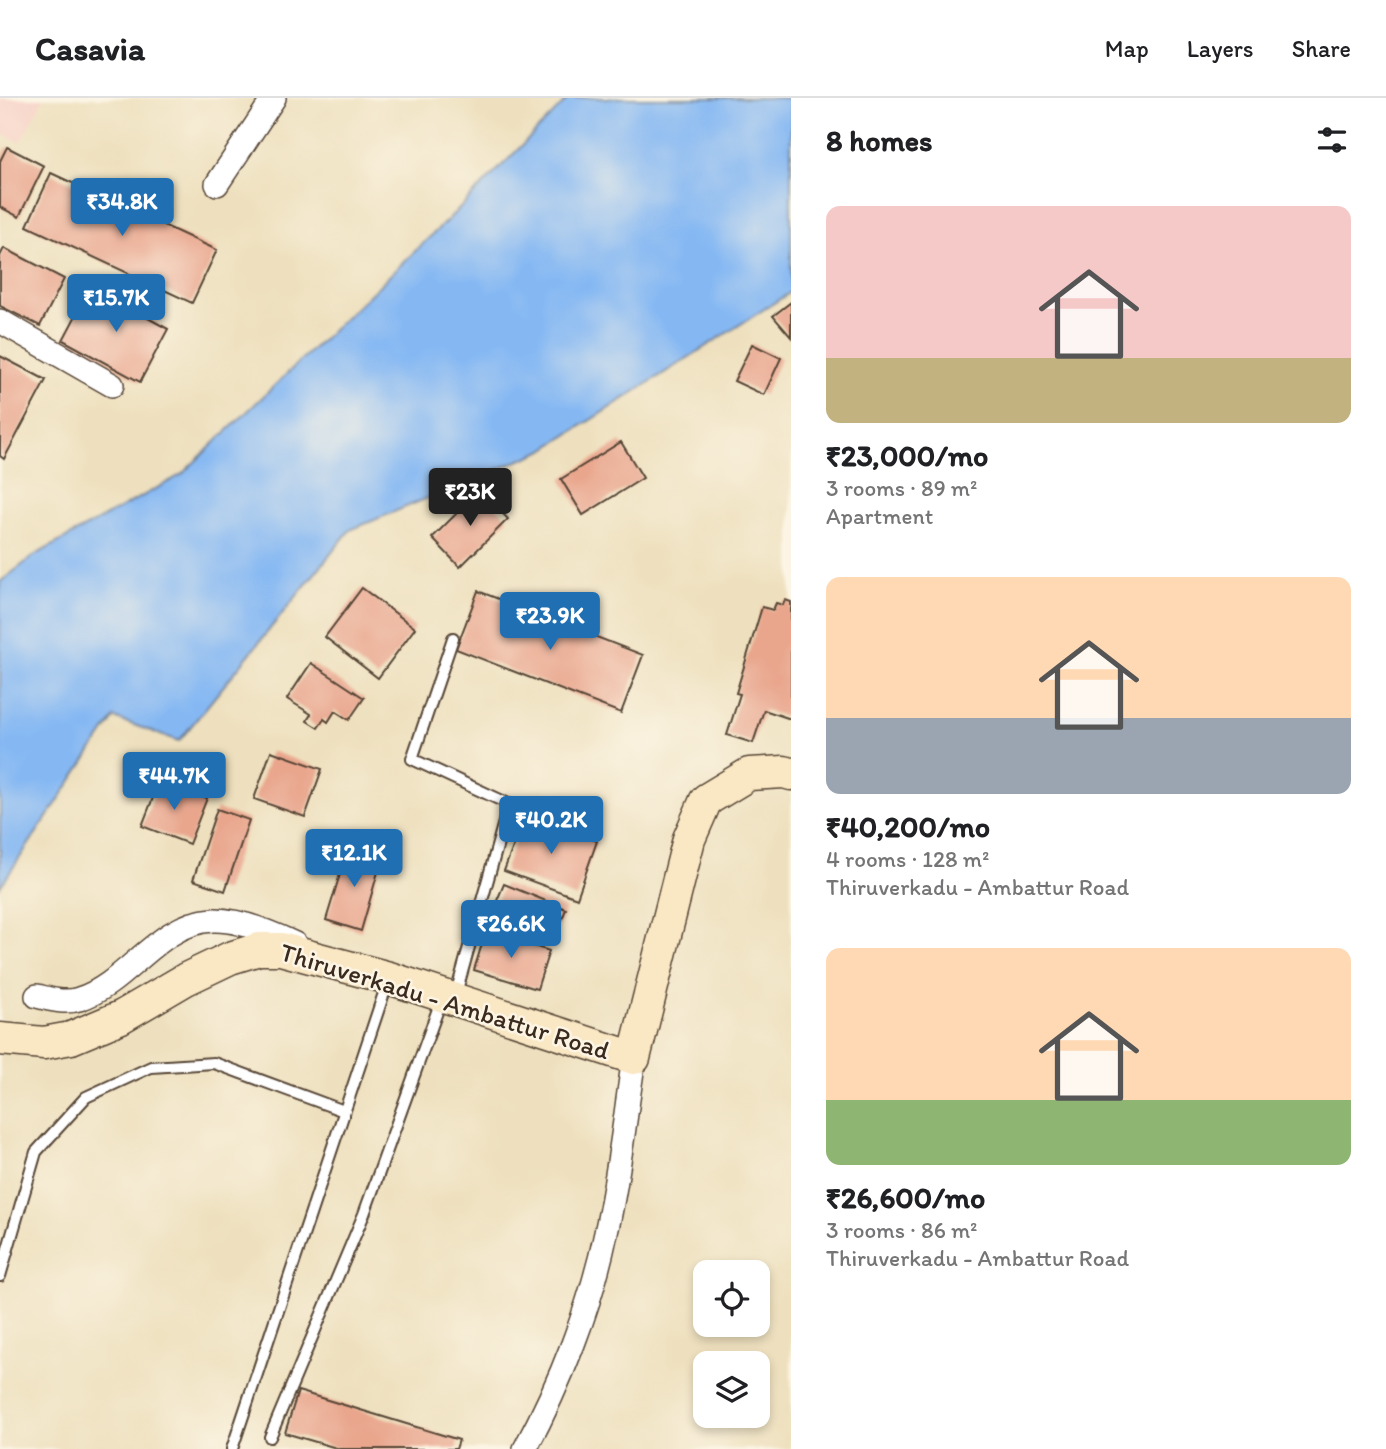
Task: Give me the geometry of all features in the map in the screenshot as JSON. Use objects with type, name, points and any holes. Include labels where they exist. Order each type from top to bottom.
[{"type":"main road","name":"Thiruverkadu - Ambattur Road","points":[[0,1039],[44,1043],[71,1038],[121,1017],[201,971],[230,958],[259,949],[281,948],[389,978],[634,1058],[689,839],[706,800],[749,774],[791,774]]},
{"type":"street","points":[[217,184],[274,98]]},
{"type":"street","points":[[0,321],[112,385]]},
{"type":"street","points":[[37,996],[60,1001],[78,1000],[104,987],[164,938],[188,925],[214,920],[282,938],[322,960]]},
{"type":"street","points":[[524,1449],[538,1425],[582,1319],[606,1234],[634,1058]]},
{"type":"lane","points":[[270,1437],[365,1214],[449,998],[509,804],[412,759],[453,638]]},
{"type":"lane","points":[[232,1449],[389,978]]},
{"type":"lane","points":[[0,1276],[36,1152],[86,1097],[150,1067],[214,1063],[344,1111]]},
{"type":"shaded area","points":[[0,98],[44,98],[20,142],[0,133]]},
{"type":"water","points":[[569,98],[791,98],[791,292],[542,451],[350,530],[179,741],[114,718],[0,887],[0,582],[35,555],[181,475],[459,209]]},
{"type":"building","points":[[7,147],[44,166],[19,217],[0,207],[0,161]]},
{"type":"building","points":[[51,173],[217,250],[192,303],[27,226]]},
{"type":"building","points":[[4,248],[64,279],[40,326],[0,306],[0,256]]},
{"type":"building","points":[[91,287],[168,329],[140,382],[63,340]]},
{"type":"building","points":[[791,302],[791,337],[773,316]]},
{"type":"building","points":[[752,344],[781,358],[764,395],[734,381]]},
{"type":"building","points":[[0,356],[46,380],[4,459],[0,456]]},
{"type":"building","points":[[621,442],[643,478],[583,515],[561,479]]},
{"type":"building","points":[[480,490],[508,519],[460,567],[432,538]]},
{"type":"building","points":[[362,588],[415,628],[378,678],[325,637]]},
{"type":"building","points":[[478,591],[643,655],[621,713],[456,649]]},
{"type":"building","points":[[785,600],[791,602],[791,719],[764,710],[753,743],[727,735],[740,694],[736,693],[762,607],[773,610],[776,603],[783,605]]},
{"type":"building","points":[[311,663],[364,698],[349,720],[335,711],[328,722],[324,719],[318,728],[307,721],[311,714],[287,699]]},
{"type":"building","points":[[271,751],[322,769],[305,817],[254,799]]},
{"type":"building","points":[[160,780],[207,798],[189,844],[142,826]]},
{"type":"building","points":[[217,809],[249,820],[225,891],[193,880]]},
{"type":"building","points":[[525,815],[597,841],[577,898],[504,871]]},
{"type":"building","points":[[348,848],[382,858],[361,931],[326,920]]},
{"type":"building","points":[[504,884],[566,909],[556,935],[493,910]]},
{"type":"building","points":[[486,931],[549,951],[537,989],[474,970]]},
{"type":"building","points":[[298,1391],[459,1440],[456,1449],[340,1449],[285,1433]]}]
